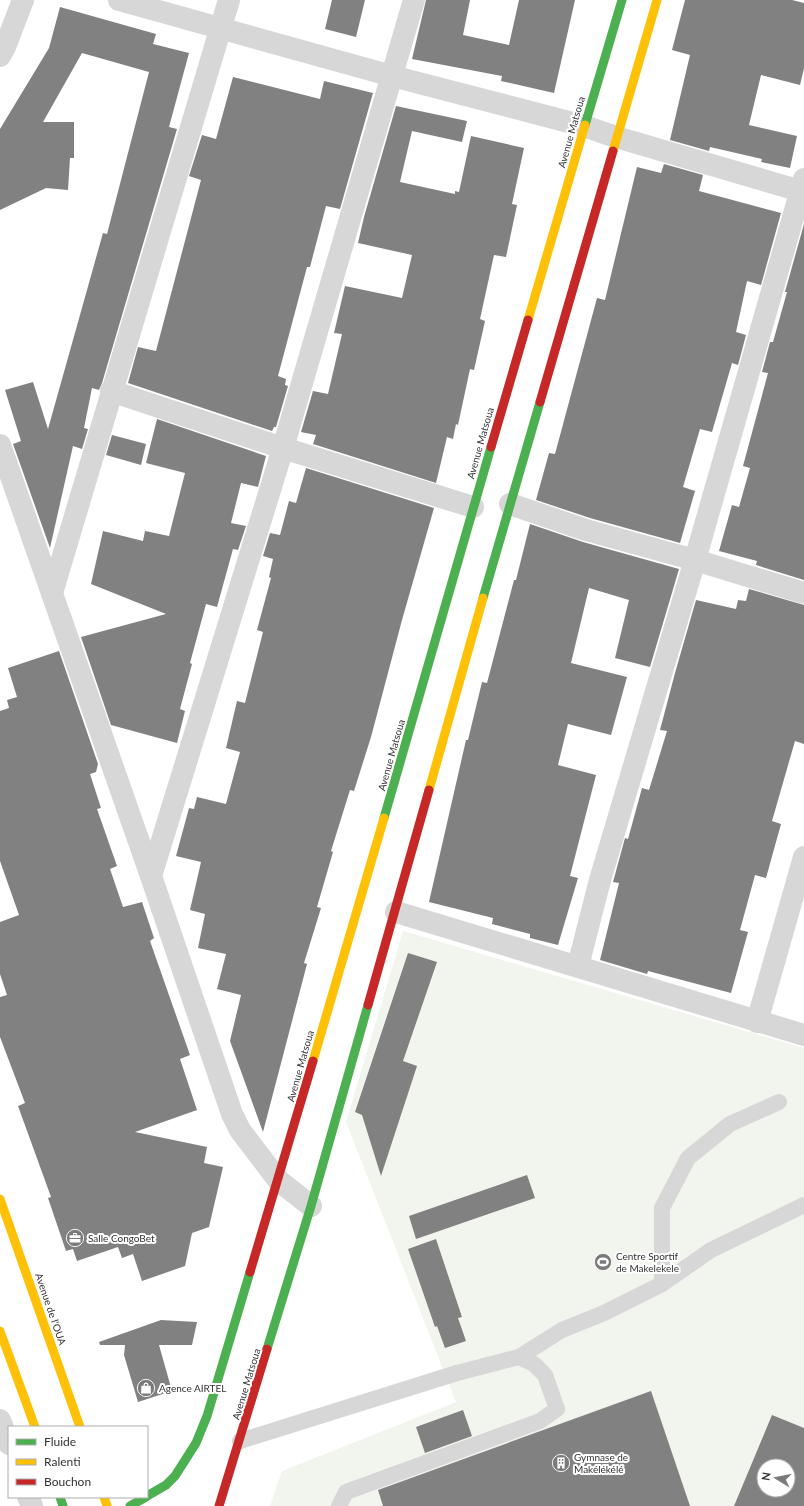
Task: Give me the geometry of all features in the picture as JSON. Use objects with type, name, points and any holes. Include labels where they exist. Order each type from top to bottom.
[{"type":"street","points":[[0,56],[6,47],[23,0]]},
{"type":"street","points":[[119,0],[392,76],[584,126],[616,137],[803,188],[600,880],[578,966]]},
{"type":"street","points":[[52,594],[111,391],[229,0]]},
{"type":"street","points":[[151,876],[283,448],[414,0]]},
{"type":"street","name":"Avenue Matsoua","points":[[148,1496],[169,1482],[187,1459],[198,1440],[207,1416],[363,891],[473,506],[622,0]]},
{"type":"street","name":"Avenue Matsoua","points":[[219,1506],[311,1206],[396,912],[510,504],[657,0]]},
{"type":"street","points":[[111,391],[283,448],[473,506]]},
{"type":"street","points":[[0,445],[151,876],[232,1114],[240,1130],[278,1180],[311,1206]]},
{"type":"street","points":[[510,504],[586,530],[695,560],[804,594]]},
{"type":"street","points":[[757,1022],[804,857]]},
{"type":"street","points":[[396,912],[804,1035]]},
{"type":"street","name":"Avenue de l'OUA","points":[[0,1199],[80,1426]]},
{"type":"street","points":[[2,1344],[35,1426]]},
{"type":"street","points":[[0,1420],[8,1441]]},
{"type":"street","name":"Avenue Matsoua","points":[[130,1506],[144,1498]]},
{"type":"lane","points":[[662,1284],[662,1208],[688,1158],[730,1124],[779,1102]]},
{"type":"lane","points":[[240,1441],[457,1373],[519,1358],[562,1330],[604,1313],[662,1284],[711,1250],[804,1205]]},
{"type":"lane","points":[[339,1506],[346,1492],[540,1421],[557,1409],[545,1375],[534,1364],[519,1358]]},
{"type":"shaded area","name":"Centre Sportif de Makelekele","points":[[403,931],[804,1048],[804,1506],[270,1506],[282,1471],[456,1402],[346,1122]]},
{"type":"building","points":[[332,0],[365,0],[356,37],[325,29]]},
{"type":"building","points":[[426,0],[470,0],[463,35],[509,45],[519,0],[575,0],[554,93],[501,81],[502,76],[412,59]]},
{"type":"building","points":[[685,0],[792,0],[804,3],[804,68],[800,85],[761,75],[749,125],[797,136],[790,168],[761,162],[762,159],[710,147],[709,151],[670,140],[690,55],[672,50]]},
{"type":"building","points":[[60,7],[156,34],[153,44],[189,53],[169,127],[177,129],[102,383],[99,390],[92,388],[84,428],[88,429],[82,449],[73,446],[50,548],[13,444],[21,441],[5,390],[33,382],[48,429],[103,233],[107,234],[149,72],[82,53],[43,122],[74,122],[74,158],[70,158],[68,190],[46,188],[0,210],[0,129],[49,48]]},
{"type":"building","points":[[233,77],[320,99],[324,81],[373,93],[340,209],[326,206],[310,267],[307,267],[278,376],[286,379],[285,385],[288,386],[276,427],[274,427],[272,431],[128,383],[138,347],[156,351],[201,180],[189,176],[202,135],[216,139]]},
{"type":"building","points":[[396,106],[467,121],[462,142],[412,131],[400,182],[455,194],[455,191],[459,192],[471,136],[524,148],[512,204],[517,205],[506,257],[494,255],[480,319],[485,321],[474,370],[470,369],[458,425],[456,424],[453,439],[447,437],[436,483],[313,444],[316,435],[301,432],[313,391],[328,394],[342,334],[334,333],[345,286],[402,298],[412,255],[358,243]]},
{"type":"building","points":[[664,164],[703,175],[699,191],[781,213],[761,285],[747,281],[736,332],[746,335],[738,365],[732,363],[712,432],[700,429],[683,487],[695,491],[680,543],[590,518],[536,500],[549,453],[555,454],[597,298],[605,300],[637,167],[661,173]]},
{"type":"building","points":[[804,224],[804,580],[756,565],[757,561],[719,551],[732,505],[739,507],[750,468],[743,466],[768,373],[762,372],[770,342],[773,342]]},
{"type":"building","points":[[157,419],[266,456],[258,487],[241,483],[231,523],[246,526],[238,550],[233,549],[217,607],[206,604],[190,663],[192,664],[180,709],[185,711],[177,743],[111,725],[81,637],[166,614],[91,584],[103,531],[143,541],[145,531],[169,536],[185,473],[146,463]]},
{"type":"building","points":[[112,435],[146,444],[141,465],[106,455]]},
{"type":"building","points":[[306,468],[434,508],[371,737],[354,791],[350,790],[331,851],[333,852],[317,907],[321,908],[304,963],[307,964],[263,1132],[230,1041],[241,995],[217,989],[226,954],[198,948],[205,914],[190,910],[201,862],[176,856],[189,808],[194,809],[197,797],[226,804],[240,752],[226,748],[237,701],[245,703],[263,632],[257,630],[271,578],[269,577],[273,559],[263,556],[270,533],[280,535],[289,501],[296,503]]},
{"type":"building","points":[[530,524],[583,542],[679,569],[650,667],[615,658],[629,600],[589,588],[571,663],[627,677],[611,735],[568,724],[558,765],[596,775],[570,876],[578,878],[558,945],[530,938],[530,934],[492,924],[493,918],[429,902],[466,740],[468,740],[482,682],[487,683]]},
{"type":"building","points":[[749,589],[804,605],[804,744],[795,741],[772,821],[781,824],[766,878],[755,875],[740,930],[748,932],[731,993],[648,971],[647,974],[600,960],[619,883],[613,882],[625,838],[628,839],[642,788],[649,790],[667,731],[660,730],[696,600],[736,609],[738,600],[746,601]]},
{"type":"building","points":[[59,651],[98,764],[96,772],[90,774],[101,808],[97,809],[117,866],[110,869],[123,907],[142,902],[154,938],[150,941],[190,1055],[180,1059],[197,1110],[135,1132],[207,1147],[204,1163],[223,1167],[209,1227],[192,1233],[185,1266],[142,1281],[133,1254],[122,1258],[118,1247],[77,1261],[73,1249],[66,1251],[48,1198],[51,1197],[18,1106],[25,1103],[0,1037],[0,997],[7,995],[0,974],[0,922],[19,915],[0,861],[0,711],[9,708],[7,700],[17,697],[8,668]]},
{"type":"building","points":[[408,953],[437,962],[403,1061],[417,1066],[381,1176],[362,1115],[355,1112]]},
{"type":"building","points":[[527,1175],[535,1198],[416,1239],[409,1216]]},
{"type":"building","points":[[436,1239],[462,1317],[458,1318],[466,1341],[445,1348],[437,1326],[435,1327],[408,1249]]},
{"type":"building","points":[[161,1320],[197,1322],[192,1345],[159,1345],[172,1391],[138,1402],[124,1355],[125,1345],[100,1345],[99,1342]]},
{"type":"building","name":"Gymnase de Makélékélé","points":[[651,1391],[690,1506],[383,1506],[378,1490]]},
{"type":"building","points":[[463,1410],[472,1436],[425,1453],[416,1427]]},
{"type":"building","points":[[772,1415],[804,1428],[804,1506],[734,1506]]},
{"type":"traffic: fast","points":[[585,125],[622,0]]},
{"type":"traffic: fast","points":[[483,598],[540,402]]},
{"type":"traffic: fast","points":[[384,818],[491,447]]},
{"type":"traffic: fast","points":[[267,1349],[311,1206],[368,1005]]},
{"type":"traffic: fast","points":[[148,1495],[166,1485],[175,1476],[196,1443],[207,1416],[250,1272]]},
{"type":"traffic: fast","points":[[60,1498],[63,1506]]},
{"type":"traffic: fast","points":[[130,1506],[144,1498]]},
{"type":"traffic: slow","points":[[613,151],[657,0]]},
{"type":"traffic: slow","points":[[528,320],[585,125]]},
{"type":"traffic: slow","points":[[429,790],[483,598]]},
{"type":"traffic: slow","points":[[313,1061],[384,818]]},
{"type":"traffic: slow","points":[[0,1199],[80,1426]]},
{"type":"traffic: slow","points":[[0,1331],[35,1426]]},
{"type":"traffic: slow","points":[[104,1498],[107,1506]]},
{"type":"traffic: jam","points":[[540,402],[613,151]]},
{"type":"traffic: jam","points":[[491,447],[528,320]]},
{"type":"traffic: jam","points":[[368,1005],[429,790]]},
{"type":"traffic: jam","points":[[250,1272],[313,1061]]},
{"type":"traffic: jam","points":[[219,1506],[267,1349]]},
{"type":"place","name":"Salle CongoBet","points":[[75,1238]]},
{"type":"place","name":"Centre Sportif de Makelekele","points":[[603,1262]]},
{"type":"place","name":"Agence AIRTEL","points":[[146,1388]]},
{"type":"place","name":"Gymnase de Makélékélé","points":[[561,1463]]}]
